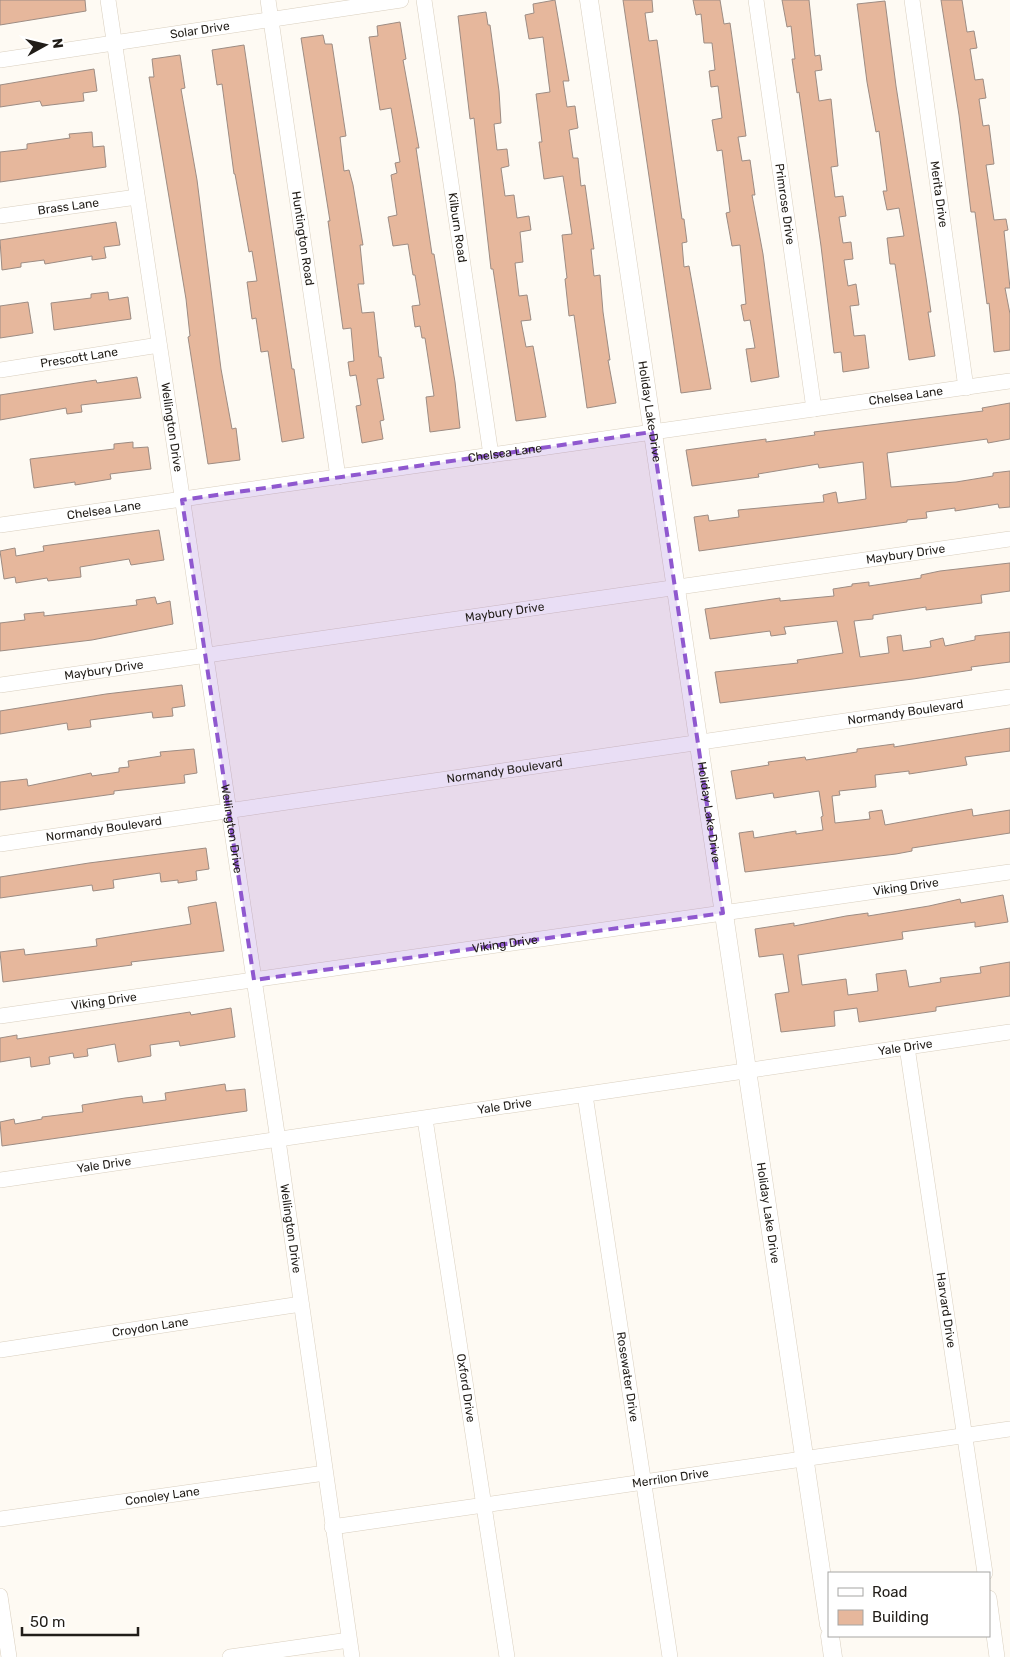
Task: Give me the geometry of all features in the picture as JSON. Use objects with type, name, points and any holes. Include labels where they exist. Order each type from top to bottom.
[{"type":"street","name":"Wellington Drive","points":[[108,0],[278,1140],[352,1657]]},
{"type":"street","name":"Huntington Road","points":[[268,0],[338,477]]},
{"type":"street","name":"Solar Drive","points":[[0,60],[401,0]]},
{"type":"street","name":"Kilburn Road","points":[[424,0],[491,455]]},
{"type":"street","name":"Holiday Lake Drive","points":[[589,0],[828,1618]]},
{"type":"street","name":"Primrose Drive","points":[[756,0],[814,409]]},
{"type":"street","name":"Merita Drive","points":[[912,0],[966,388]]},
{"type":"street","name":"Brass Lane","points":[[0,216],[137,198]]},
{"type":"street","name":"Prescott Lane","points":[[0,370],[159,346]]},
{"type":"street","name":"Chelsea Lane","points":[[0,526],[1010,381]]},
{"type":"street","name":"Maybury Drive","points":[[0,685],[1010,539]]},
{"type":"street","name":"Normandy Boulevard","points":[[0,844],[1010,697]]},
{"type":"street","name":"Viking Drive","points":[[0,1016],[1010,872]]},
{"type":"street","name":"Yale Drive","points":[[0,1180],[585,1096],[1010,1032]]},
{"type":"street","name":"Harvard Drive","points":[[907,1047],[985,1572]]},
{"type":"street","name":"Rosewater Drive","points":[[585,1096],[670,1657]]},
{"type":"street","name":"Oxford Drive","points":[[425,1119],[507,1657]]},
{"type":"street","name":"Croydon Lane","points":[[0,1350],[301,1304]]},
{"type":"street","name":"Merrilon Drive","points":[[332,1526],[1010,1429]]},
{"type":"street","name":"Conoley Lane","points":[[0,1519],[325,1473]]},
{"type":"street","points":[[0,1596],[9,1657]]},
{"type":"street","points":[[990,1605],[997,1657]]},
{"type":"street","points":[[830,1637],[834,1657]]},
{"type":"street","points":[[230,1657],[349,1640]]},
{"type":"highlighted area","points":[[652,432],[723,913],[254,980],[182,500]]},
{"type":"building","points":[[0,0],[85,0],[86,11],[0,25]]},
{"type":"building","points":[[555,0],[569,81],[563,81],[567,107],[575,106],[578,128],[569,130],[573,158],[578,158],[581,186],[585,185],[594,249],[591,249],[594,276],[600,275],[610,360],[608,360],[616,403],[587,408],[574,315],[569,316],[565,279],[567,278],[562,235],[572,234],[563,176],[544,179],[539,142],[542,142],[536,94],[550,92],[543,37],[529,39],[525,15],[534,13],[533,4]]},
{"type":"building","points":[[623,0],[652,0],[653,12],[645,13],[649,41],[657,40],[682,219],[684,219],[687,242],[682,243],[684,267],[689,266],[711,389],[681,393]]},
{"type":"building","points":[[693,0],[720,0],[724,24],[730,23],[746,136],[738,137],[742,161],[750,160],[755,195],[752,195],[763,254],[779,377],[751,382],[746,349],[755,348],[750,320],[744,321],[741,305],[746,304],[740,245],[732,246],[726,213],[730,212],[722,150],[717,151],[712,120],[722,118],[718,86],[711,87],[709,71],[715,70],[712,43],[704,43],[701,14],[696,15]]},
{"type":"building","points":[[782,0],[809,0],[815,56],[820,55],[822,70],[815,71],[819,101],[831,99],[838,166],[831,167],[835,197],[843,196],[846,216],[839,217],[843,243],[851,242],[853,259],[844,260],[848,286],[856,284],[859,305],[850,306],[854,336],[865,335],[869,368],[843,372],[841,352],[834,353],[799,92],[797,93],[792,59],[795,59],[791,26],[787,27]]},
{"type":"building","points":[[941,0],[962,0],[967,32],[974,31],[977,48],[970,49],[975,80],[983,79],[986,98],[979,99],[983,126],[989,125],[994,164],[986,165],[994,220],[1006,219],[1008,230],[1004,231],[1010,288],[1005,288],[1010,314],[1010,350],[994,352],[989,303],[987,304],[975,212],[971,212],[959,115]]},
{"type":"building","points":[[885,1],[896,86],[931,312],[928,312],[935,356],[909,360],[895,264],[890,264],[887,238],[904,236],[899,208],[887,210],[883,191],[887,191],[879,131],[876,132],[867,82],[857,4]]},
{"type":"building","points":[[486,12],[488,25],[490,25],[499,91],[501,123],[494,124],[497,150],[507,149],[509,166],[501,168],[505,196],[514,195],[517,218],[529,216],[531,230],[520,232],[523,262],[515,263],[519,296],[527,295],[531,320],[521,321],[526,347],[533,346],[546,417],[516,421],[493,269],[491,269],[474,118],[470,119],[458,16]]},
{"type":"building","points":[[400,22],[406,59],[403,60],[419,148],[416,148],[432,254],[434,254],[455,382],[460,428],[430,432],[426,397],[434,396],[425,338],[422,338],[420,326],[415,327],[412,306],[420,305],[415,275],[413,275],[408,244],[393,246],[388,217],[397,215],[391,175],[397,173],[395,163],[400,162],[391,108],[380,110],[369,37],[378,36],[377,26]]},
{"type":"building","points":[[323,35],[325,44],[332,44],[346,136],[340,137],[344,171],[349,170],[353,185],[363,245],[360,245],[364,284],[358,284],[362,313],[374,312],[379,357],[381,357],[384,378],[377,379],[384,420],[380,421],[383,439],[362,443],[356,406],[361,405],[356,375],[350,376],[348,362],[354,361],[351,328],[343,329],[328,221],[330,221],[301,38]]},
{"type":"building","points":[[244,45],[304,438],[282,442],[268,351],[261,352],[256,318],[252,319],[247,282],[257,281],[252,251],[249,252],[234,174],[222,84],[217,85],[212,50]]},
{"type":"building","points":[[180,55],[185,88],[181,89],[197,180],[221,369],[232,429],[236,428],[240,460],[208,464],[188,337],[190,336],[186,299],[149,77],[154,77],[152,59]]},
{"type":"building","points":[[94,69],[97,91],[83,93],[84,101],[42,106],[40,101],[0,107],[0,85]]},
{"type":"building","points":[[92,132],[93,147],[104,146],[106,167],[0,182],[0,152],[27,149],[27,144],[70,138],[69,134]]},
{"type":"building","points":[[116,222],[120,245],[104,247],[106,258],[92,260],[92,256],[45,264],[44,260],[21,263],[21,267],[2,270],[0,240]]},
{"type":"building","points":[[108,292],[109,300],[128,297],[131,319],[54,330],[51,303],[91,298],[91,294]]},
{"type":"building","points":[[28,302],[33,333],[0,338],[0,306]]},
{"type":"building","points":[[137,377],[141,398],[81,405],[82,412],[67,414],[66,408],[0,420],[0,395],[96,380],[97,383]]},
{"type":"building","points":[[1010,403],[1010,439],[988,443],[987,439],[887,453],[891,487],[956,482],[993,476],[993,473],[1010,471],[1010,507],[999,508],[998,504],[955,511],[955,508],[926,512],[927,518],[907,520],[907,522],[699,551],[694,517],[708,515],[709,521],[739,517],[738,510],[824,502],[823,495],[836,492],[838,503],[866,499],[863,462],[819,468],[818,464],[758,474],[759,477],[692,486],[686,450],[766,439],[766,442],[815,435],[814,432],[983,411],[982,408]]},
{"type":"building","points":[[133,442],[133,448],[148,447],[151,469],[110,474],[111,479],[75,485],[75,482],[34,488],[30,459],[114,449],[114,444]]},
{"type":"building","points":[[159,530],[164,560],[131,565],[129,559],[80,567],[81,577],[48,581],[47,578],[16,583],[15,577],[4,579],[0,551],[15,548],[16,556],[44,551],[43,546]]},
{"type":"building","points":[[1010,563],[1010,591],[981,595],[982,603],[926,610],[926,607],[873,615],[873,619],[854,621],[860,657],[889,653],[887,637],[901,635],[903,651],[931,647],[930,641],[943,638],[945,646],[975,640],[975,636],[1010,632],[1010,662],[971,667],[972,670],[913,679],[720,703],[715,672],[798,663],[797,660],[843,653],[837,621],[784,627],[786,634],[771,636],[770,631],[710,639],[705,609],[780,598],[780,601],[834,596],[833,589],[852,586],[852,584],[869,582],[869,586],[921,578],[921,575],[940,571]]},
{"type":"building","points":[[155,597],[157,604],[170,601],[173,624],[92,640],[0,651],[0,623],[25,620],[24,614],[44,612],[44,616],[137,605],[136,600]]},
{"type":"building","points":[[182,685],[185,706],[172,708],[173,716],[153,718],[152,712],[90,720],[91,727],[68,730],[67,723],[0,734],[0,711],[106,694]]},
{"type":"building","points":[[1010,728],[1010,751],[965,757],[967,765],[909,774],[909,771],[875,775],[876,787],[839,791],[840,795],[832,796],[835,823],[870,819],[869,812],[882,810],[885,825],[972,809],[973,816],[1010,810],[1010,833],[912,848],[912,851],[896,854],[745,872],[739,833],[753,831],[754,838],[796,831],[796,834],[823,830],[821,817],[823,816],[819,791],[774,798],[773,793],[736,799],[731,771],[769,765],[768,762],[805,757],[806,760],[857,752],[857,749],[894,744],[894,747]]},
{"type":"building","points":[[194,749],[197,773],[184,775],[185,783],[114,791],[114,794],[0,810],[0,782],[27,779],[28,786],[91,773],[92,776],[119,772],[119,768],[129,767],[128,761],[161,756],[160,752]]},
{"type":"building","points":[[206,848],[209,869],[196,871],[197,880],[178,883],[178,880],[161,882],[160,873],[113,880],[114,888],[93,891],[92,885],[0,898],[0,877]]},
{"type":"building","points":[[1003,895],[1008,922],[975,927],[975,922],[902,932],[903,939],[798,955],[802,985],[846,979],[848,995],[878,991],[876,974],[906,970],[909,987],[941,982],[940,978],[981,973],[980,967],[1010,962],[1010,996],[936,1007],[936,1011],[859,1022],[857,1008],[834,1011],[835,1026],[781,1032],[775,994],[789,992],[783,954],[759,957],[755,929],[794,923],[794,926],[868,913],[868,916],[960,899],[961,903]]},
{"type":"building","points":[[216,902],[224,951],[131,962],[132,965],[3,982],[0,952],[24,949],[25,955],[97,946],[96,939],[191,924],[188,907]]},
{"type":"building","points":[[231,1008],[235,1037],[180,1046],[179,1041],[150,1045],[151,1056],[118,1062],[115,1044],[87,1049],[88,1056],[74,1058],[73,1053],[49,1057],[50,1064],[31,1067],[30,1057],[0,1062],[0,1038],[17,1035],[17,1039],[190,1012],[191,1015]]},
{"type":"building","points":[[225,1084],[226,1091],[245,1089],[247,1111],[2,1146],[0,1122],[14,1119],[15,1124],[42,1119],[42,1117],[83,1112],[82,1105],[125,1098],[142,1096],[143,1103],[166,1100],[165,1093]]}]
